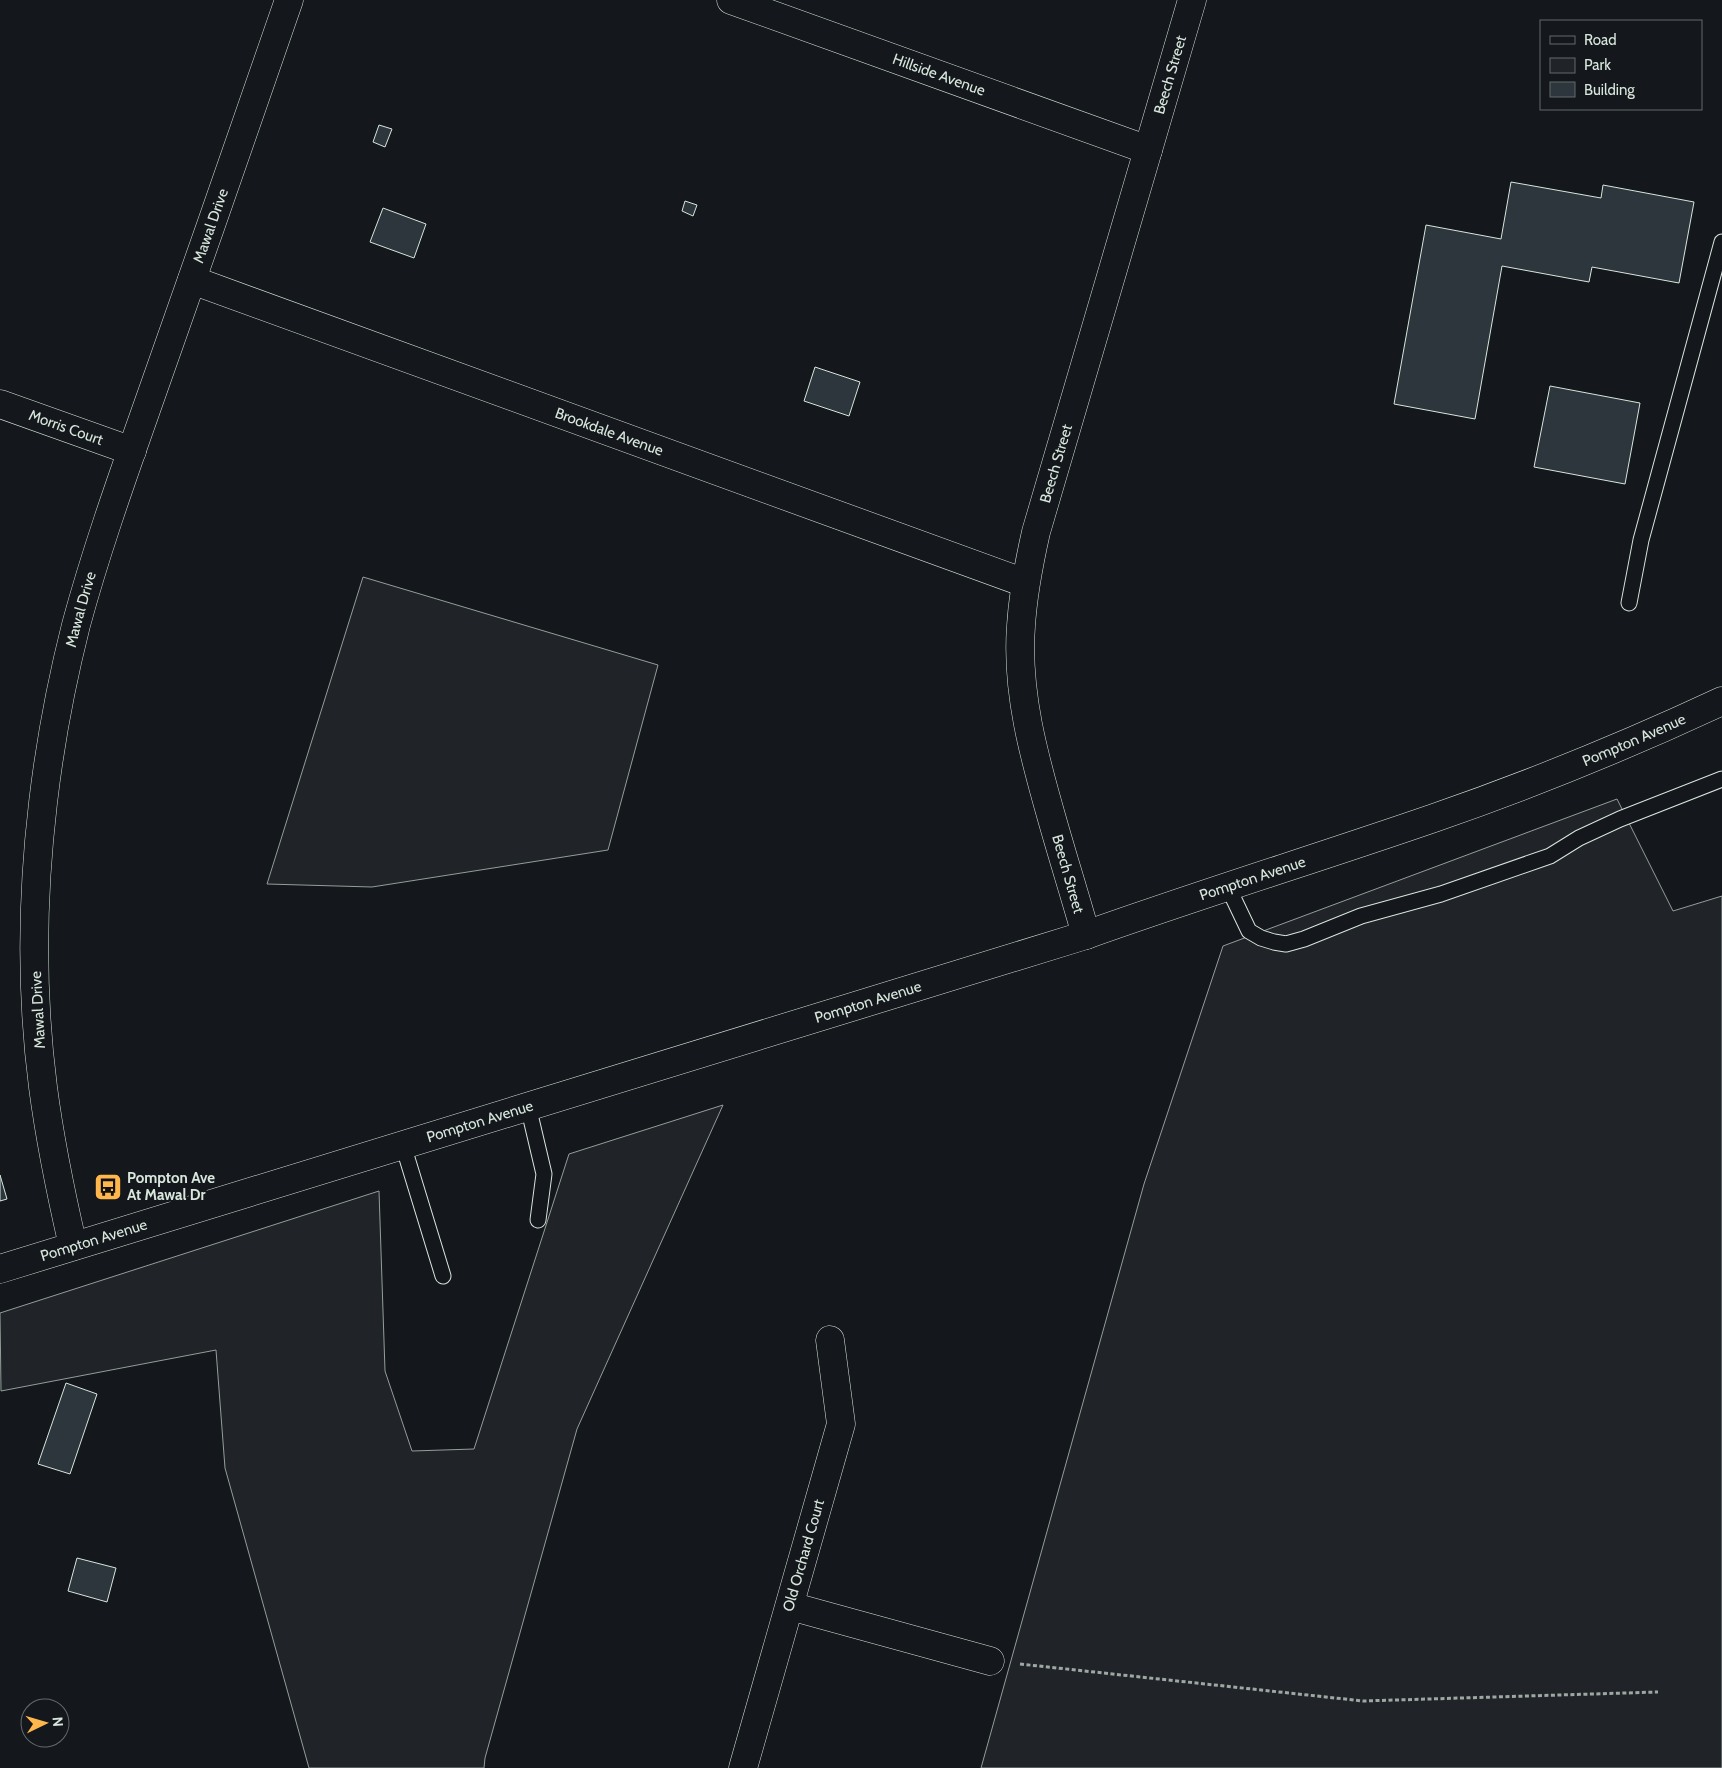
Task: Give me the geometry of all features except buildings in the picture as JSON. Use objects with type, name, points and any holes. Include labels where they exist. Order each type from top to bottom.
[{"type":"street","name":"Mawal Drive","points":[[73,1246],[54,1156],[43,1084],[37,1012],[34,939],[37,866],[49,753],[76,624],[132,451],[289,0]]},
{"type":"street","name":"Hillside Avenue","points":[[731,0],[1148,150]]},
{"type":"street","name":"Beech Street","points":[[1086,935],[1034,759],[1026,715],[1021,671],[1021,627],[1025,582],[1036,532],[1192,0]]},
{"type":"street","name":"Brookdale Avenue","points":[[192,280],[1025,582]]},
{"type":"street","name":"Morris Court","points":[[0,404],[132,451]]},
{"type":"street","name":"Pompton Avenue","points":[[0,1269],[1086,935],[1345,849],[1518,787],[1604,753],[1722,701]]},
{"type":"street","name":"Old Orchard Court","points":[[743,1768],[841,1424],[830,1340]]},
{"type":"street","points":[[790,1606],[990,1661]]},
{"type":"lane","points":[[1629,603],[1641,540],[1722,242]]},
{"type":"lane","points":[[1228,887],[1249,931],[1261,938],[1286,944],[1304,939],[1361,916],[1441,894],[1550,856],[1579,838],[1620,819],[1722,779]]},
{"type":"lane","points":[[528,1106],[544,1174],[538,1220]]},
{"type":"lane","points":[[403,1145],[443,1276]]},
{"type":"path","points":[[990,1661],[1363,1701],[1658,1692]]},
{"type":"green space","points":[[363,577],[658,665],[608,850],[372,887],[267,884]]},
{"type":"green space","points":[[1617,799],[1673,911],[1722,896],[1722,1768],[981,1768],[1144,1184],[1223,946]]},
{"type":"green space","points":[[723,1105],[577,1429],[485,1758],[484,1768],[309,1768],[225,1468],[216,1350],[1,1391],[0,1313],[379,1191],[385,1371],[412,1451],[474,1449],[569,1154]]},
{"type":"place","name":"Pompton Ave At Mawal Dr","points":[[108,1187]]}]
